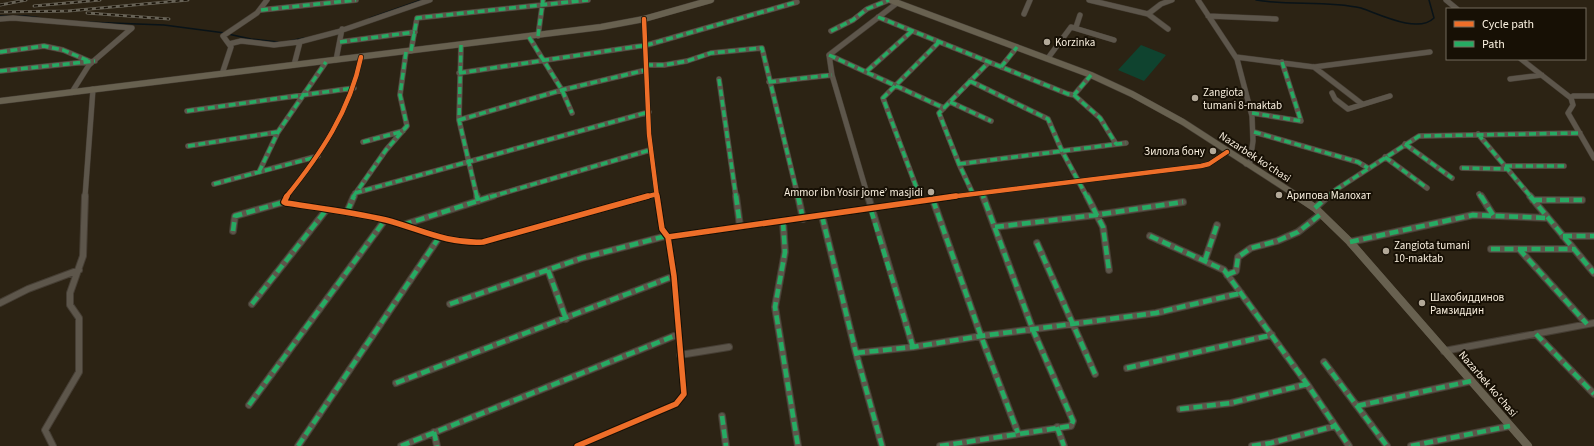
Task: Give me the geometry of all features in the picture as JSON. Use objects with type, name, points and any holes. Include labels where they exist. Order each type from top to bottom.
[{"type":"main road","points":[[0,101],[538,36],[644,19],[711,0]]},
{"type":"main road","name":"Nazarbek ko'chasi","points":[[890,0],[1091,75],[1153,104],[1314,208],[1350,242],[1528,446]]},
{"type":"street","points":[[222,74],[231,47],[223,36],[261,10],[267,0]]},
{"type":"street","points":[[261,10],[356,0]]},
{"type":"street","points":[[229,44],[239,40],[269,45],[312,40],[430,0]]},
{"type":"street","points":[[347,212],[355,193],[386,150],[407,126],[400,95],[408,52],[416,32],[417,18],[543,2],[588,0]]},
{"type":"street","points":[[831,30],[853,20],[867,9],[890,0]]},
{"type":"street","points":[[1024,14],[1030,0]]},
{"type":"street","points":[[1089,0],[1148,14],[1168,29]]},
{"type":"street","points":[[1148,14],[1161,4],[1172,0]]},
{"type":"street","points":[[1198,0],[1236,57],[1252,113],[1254,132],[1250,162],[1246,164]]},
{"type":"street","points":[[1446,0],[1455,8]]},
{"type":"street","points":[[538,36],[543,2]]},
{"type":"street","points":[[459,73],[647,45],[797,2]]},
{"type":"street","points":[[829,55],[897,3]]},
{"type":"street","points":[[1076,27],[1080,15]]},
{"type":"street","points":[[1208,16],[1276,19]]},
{"type":"street","points":[[878,17],[988,63],[1074,95],[1100,118],[1116,144]]},
{"type":"street","points":[[0,19],[13,18],[132,28],[92,61],[72,92]]},
{"type":"street","points":[[577,446],[676,404],[684,394],[674,276],[667,236],[662,230],[650,150],[646,68],[647,45],[644,19]]},
{"type":"street","points":[[1048,58],[1071,27],[1076,27],[1114,40]]},
{"type":"street","points":[[336,60],[342,29]]},
{"type":"street","points":[[867,71],[912,31]]},
{"type":"street","points":[[340,42],[416,32]]},
{"type":"street","points":[[529,37],[562,90],[572,113]]},
{"type":"street","points":[[294,65],[300,42]]},
{"type":"street","points":[[921,201],[883,98],[939,42]]},
{"type":"street","points":[[461,45],[459,73],[459,120],[478,201]]},
{"type":"street","points":[[0,52],[44,46],[63,50],[92,61]]},
{"type":"street","points":[[1001,67],[1017,47]]},
{"type":"street","points":[[459,120],[562,90],[646,68],[687,61],[711,52],[762,48],[803,219]]},
{"type":"street","points":[[1236,57],[1314,67],[1430,52]]},
{"type":"street","points":[[829,55],[867,71],[944,108]]},
{"type":"street","points":[[829,55],[832,75],[871,210],[914,347]]},
{"type":"street","points":[[284,202],[318,156],[354,88],[361,58]]},
{"type":"street","points":[[1522,60],[1571,98],[1574,103],[1574,107],[1568,113],[1594,158]]},
{"type":"street","points":[[0,71],[92,61]]},
{"type":"street","points":[[259,172],[278,132],[326,62]]},
{"type":"street","points":[[1252,113],[1301,121],[1282,62]]},
{"type":"street","points":[[973,194],[959,164],[939,113],[988,63]]},
{"type":"street","points":[[1314,67],[1362,104]]},
{"type":"street","points":[[769,82],[832,75]]},
{"type":"street","points":[[1074,95],[1091,75]]},
{"type":"street","points":[[1510,79],[1542,75]]},
{"type":"street","points":[[719,79],[740,226]]},
{"type":"street","points":[[970,81],[1048,119],[1062,151],[1103,227],[1109,270]]},
{"type":"street","points":[[187,111],[354,88]]},
{"type":"street","points":[[53,446],[44,430],[79,372],[79,318],[70,306],[70,293],[83,256],[84,210],[93,89]]},
{"type":"street","points":[[1332,93],[1335,99],[1348,109],[1390,96]]},
{"type":"street","points":[[1571,98],[1577,95],[1594,96]]},
{"type":"street","points":[[950,102],[991,122]]},
{"type":"street","points":[[355,193],[649,112]]},
{"type":"street","points":[[364,142],[404,131]]},
{"type":"street","points":[[188,146],[278,132]]},
{"type":"street","points":[[1254,132],[1358,162],[1368,168]]},
{"type":"street","points":[[1314,208],[1337,189],[1419,136],[1580,133]]},
{"type":"street","points":[[1478,134],[1594,273]]},
{"type":"street","points":[[959,164],[1126,143]]},
{"type":"street","points":[[1405,144],[1452,178]]},
{"type":"street","points":[[402,225],[650,150]]},
{"type":"street","points":[[450,304],[582,258],[667,236],[871,210],[973,194],[1205,165],[1227,152]]},
{"type":"street","points":[[214,184],[318,156]]},
{"type":"street","points":[[1385,157],[1427,188]]},
{"type":"street","points":[[1462,168],[1564,166]]},
{"type":"street","points":[[940,446],[985,442],[1018,433],[1071,426],[1073,421],[1033,330],[982,193]]},
{"type":"street","points":[[233,231],[235,216],[237,214],[284,202],[347,212],[385,220],[438,239],[454,243],[469,244],[483,242],[657,194]]},
{"type":"street","points":[[1479,194],[1493,215]]},
{"type":"street","points":[[933,200],[981,336],[1018,433]]},
{"type":"street","points":[[1533,200],[1582,200]]},
{"type":"street","points":[[995,227],[1096,215],[1183,202]]},
{"type":"street","points":[[252,304],[327,209]]},
{"type":"street","points":[[1227,275],[1236,271],[1238,257],[1251,248],[1277,241],[1298,232],[1321,214]]},
{"type":"street","points":[[1350,242],[1473,215],[1548,218]]},
{"type":"street","points":[[822,216],[856,353],[882,446]]},
{"type":"street","points":[[249,405],[385,220]]},
{"type":"street","points":[[783,222],[785,252],[775,307],[798,446]]},
{"type":"street","points":[[1205,260],[1217,225]]},
{"type":"street","points":[[1150,236],[1224,270],[1307,384],[1349,446]]},
{"type":"street","points":[[1563,236],[1594,236]]},
{"type":"street","points":[[298,446],[438,239]]},
{"type":"street","points":[[1037,243],[1095,374]]},
{"type":"street","points":[[1491,249],[1574,248]]},
{"type":"street","points":[[1519,249],[1592,323]]},
{"type":"street","points":[[0,302],[28,289],[79,270]]},
{"type":"street","points":[[548,270],[566,319]]},
{"type":"street","points":[[396,383],[566,319],[674,276]]},
{"type":"street","points":[[856,353],[914,347],[981,336],[1156,313],[1241,293]]},
{"type":"street","points":[[1444,350],[1592,323]]},
{"type":"street","points":[[401,446],[679,334]]},
{"type":"street","points":[[1536,334],[1594,394]]},
{"type":"street","points":[[1127,368],[1272,335]]},
{"type":"street","points":[[680,355],[729,347]]},
{"type":"street","points":[[1324,362],[1387,446]]},
{"type":"street","points":[[1356,406],[1471,381]]},
{"type":"street","points":[[1180,409],[1232,403],[1307,384]]},
{"type":"street","points":[[722,416],[726,446]]},
{"type":"street","points":[[1252,446],[1272,444],[1335,426]]},
{"type":"street","points":[[1411,446],[1447,443],[1510,426]]},
{"type":"street","points":[[1057,427],[1064,446]]},
{"type":"street","points":[[434,432],[437,446]]},
{"type":"green space","points":[[1141,45],[1166,55],[1144,81],[1118,70]]},
{"type":"waterway","points":[[370,18],[421,0]]},
{"type":"waterway","points":[[1256,0],[1282,3],[1335,4],[1361,8],[1398,21],[1418,24],[1427,22],[1434,18],[1429,0]]},
{"type":"waterway","points":[[0,16],[26,16],[41,18]]},
{"type":"waterway","points":[[85,22],[164,25],[225,33]]},
{"type":"waterway","points":[[228,34],[251,39],[278,42]]},
{"type":"waterway","points":[[289,41],[304,38]]},
{"type":"railway","points":[[0,5],[26,0]]},
{"type":"railway","points":[[34,6],[100,0]]},
{"type":"railway","points":[[0,12],[68,11],[188,0]]},
{"type":"railway","points":[[87,13],[169,19]]},
{"type":"marked path","points":[[261,10],[356,0]]},
{"type":"marked path","points":[[538,36],[543,0]]},
{"type":"marked path","points":[[411,51],[417,18],[588,0]]},
{"type":"marked path","points":[[831,31],[853,20],[867,9],[889,0]]},
{"type":"marked path","points":[[459,73],[647,45],[797,2]]},
{"type":"marked path","points":[[878,17],[1068,94],[1074,95],[1091,75]]},
{"type":"marked path","points":[[867,71],[912,31]]},
{"type":"marked path","points":[[340,42],[415,32]]},
{"type":"marked path","points":[[529,37],[562,90],[572,113]]},
{"type":"marked path","points":[[921,201],[883,98],[939,42]]},
{"type":"marked path","points":[[461,45],[459,120],[478,201]]},
{"type":"marked path","points":[[0,52],[44,46],[63,50],[89,61]]},
{"type":"marked path","points":[[1001,67],[1017,47]]},
{"type":"marked path","points":[[646,65],[664,65],[687,61],[711,53],[762,48],[803,219]]},
{"type":"marked path","points":[[347,212],[355,193],[386,150],[407,126],[400,95],[406,52]]},
{"type":"marked path","points":[[829,55],[944,108]]},
{"type":"marked path","points":[[0,71],[95,61]]},
{"type":"marked path","points":[[259,172],[278,132],[326,62]]},
{"type":"marked path","points":[[1252,113],[1301,121],[1282,62]]},
{"type":"marked path","points":[[973,194],[959,164],[939,113],[988,63]]},
{"type":"marked path","points":[[459,120],[562,90],[646,70]]},
{"type":"marked path","points":[[769,82],[832,75]]},
{"type":"marked path","points":[[719,79],[740,226]]},
{"type":"marked path","points":[[970,81],[1048,119],[1062,151],[1103,227],[1109,270]]},
{"type":"marked path","points":[[187,111],[354,88]]},
{"type":"marked path","points":[[1074,95],[1100,118],[1116,144]]},
{"type":"marked path","points":[[950,102],[991,121]]},
{"type":"marked path","points":[[355,193],[649,112]]},
{"type":"marked path","points":[[363,142],[404,131]]},
{"type":"marked path","points":[[188,146],[278,132]]},
{"type":"marked path","points":[[1254,132],[1358,162],[1368,168]]},
{"type":"marked path","points":[[1315,208],[1337,189],[1419,136],[1580,133]]},
{"type":"marked path","points":[[1478,134],[1594,273]]},
{"type":"marked path","points":[[959,164],[1126,143]]},
{"type":"marked path","points":[[1405,144],[1452,178]]},
{"type":"marked path","points":[[403,225],[650,150]]},
{"type":"marked path","points":[[214,184],[316,157]]},
{"type":"marked path","points":[[1385,157],[1427,188]]},
{"type":"marked path","points":[[1505,166],[1564,166]]},
{"type":"marked path","points":[[1462,168],[1507,169]]},
{"type":"marked path","points":[[940,446],[1071,426],[1073,421],[1033,330],[982,193]]},
{"type":"marked path","points":[[1479,194],[1493,215]]},
{"type":"marked path","points":[[933,200],[981,336],[1018,433]]},
{"type":"marked path","points":[[1533,200],[1582,200]]},
{"type":"marked path","points":[[233,231],[235,216],[284,202]]},
{"type":"marked path","points":[[995,227],[1096,215],[1183,202]]},
{"type":"marked path","points":[[252,304],[327,209]]},
{"type":"marked path","points":[[871,210],[913,347]]},
{"type":"marked path","points":[[1227,275],[1236,271],[1238,257],[1251,248],[1277,241],[1298,232],[1321,214]]},
{"type":"marked path","points":[[1350,242],[1473,215],[1548,218]]},
{"type":"marked path","points":[[822,216],[856,353],[882,446]]},
{"type":"marked path","points":[[249,405],[385,220]]},
{"type":"marked path","points":[[783,222],[785,252],[775,307],[798,446]]},
{"type":"marked path","points":[[1205,260],[1217,225]]},
{"type":"marked path","points":[[450,304],[582,258],[666,236]]},
{"type":"marked path","points":[[1150,236],[1224,270],[1307,384],[1349,446]]},
{"type":"marked path","points":[[1563,236],[1594,236]]},
{"type":"marked path","points":[[298,446],[438,239]]},
{"type":"marked path","points":[[1037,243],[1095,374]]},
{"type":"marked path","points":[[1491,249],[1574,249]]},
{"type":"marked path","points":[[1519,249],[1587,324]]},
{"type":"marked path","points":[[548,270],[566,319]]},
{"type":"marked path","points":[[396,383],[674,276]]},
{"type":"marked path","points":[[856,353],[913,347],[981,336],[1156,313],[1241,293]]},
{"type":"marked path","points":[[401,446],[679,334]]},
{"type":"marked path","points":[[1536,334],[1594,394]]},
{"type":"marked path","points":[[1127,368],[1272,335]]},
{"type":"marked path","points":[[1324,362],[1387,446]]},
{"type":"marked path","points":[[1357,406],[1471,381]]},
{"type":"marked path","points":[[1180,409],[1231,403],[1307,384]]},
{"type":"marked path","points":[[722,416],[726,446]]},
{"type":"marked path","points":[[1252,446],[1271,443],[1335,426]]},
{"type":"marked path","points":[[1411,446],[1510,426]]},
{"type":"marked path","points":[[1057,427],[1064,446]]},
{"type":"marked path","points":[[434,432],[437,446]]},
{"type":"cycle path","points":[[577,446],[676,404],[684,394],[674,276],[668,237],[662,229],[649,134],[644,19]]},
{"type":"cycle path","points":[[361,57],[351,95],[332,132],[309,168],[284,202],[374,217],[445,240],[470,243],[483,242],[657,194]]},
{"type":"cycle path","points":[[668,237],[973,194],[1201,166],[1209,164],[1227,152]]},
{"type":"place","name":"Korzinka","points":[[1047,42]]},
{"type":"place","name":"Zangiota tumani 8-maktab","points":[[1195,98]]},
{"type":"place","name":"Зилола бону","points":[[1213,151]]},
{"type":"place","name":"Ammor ibn Yosir jome’ masjidi","points":[[931,192]]},
{"type":"place","name":"Арипова Малохат","points":[[1279,195]]},
{"type":"place","name":"Zangiota tumani 10-maktab","points":[[1386,251]]},
{"type":"place","name":"Шахобиддинов Рамзиддин","points":[[1422,303]]}]
